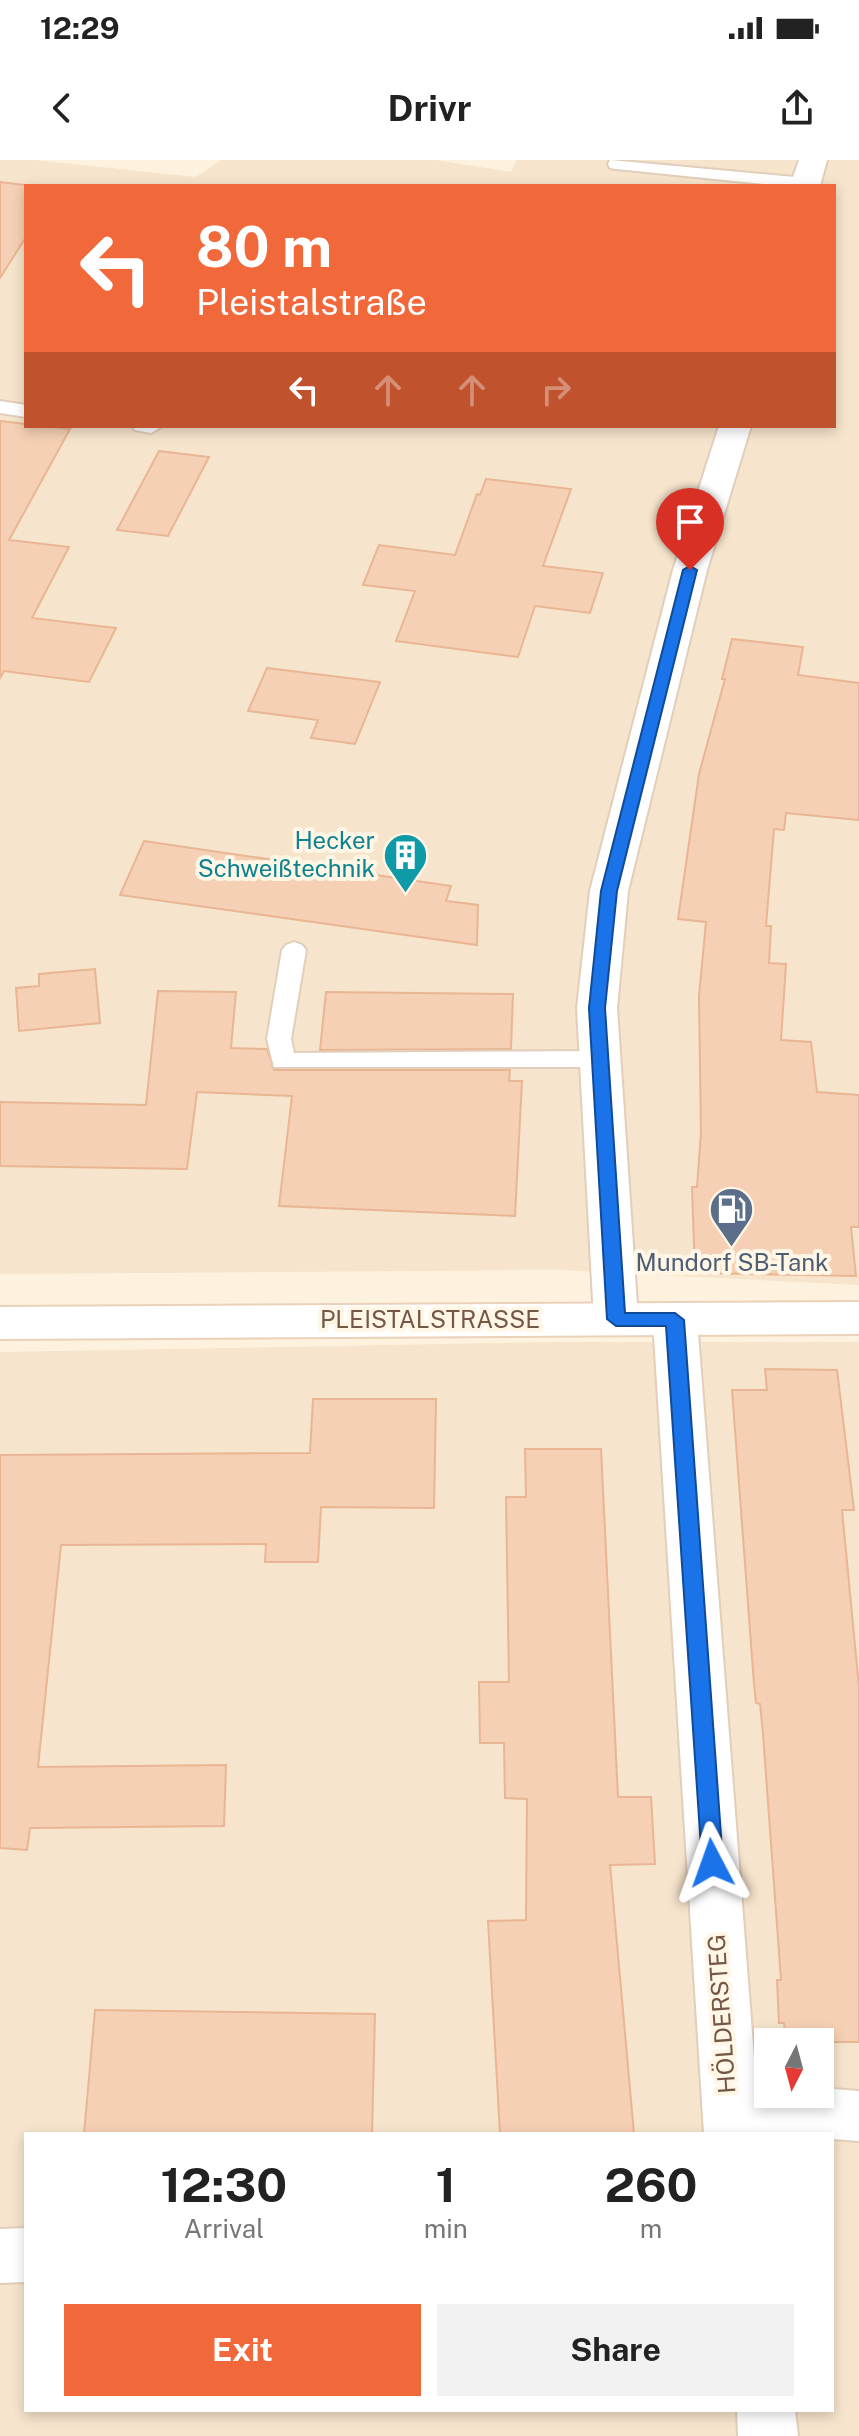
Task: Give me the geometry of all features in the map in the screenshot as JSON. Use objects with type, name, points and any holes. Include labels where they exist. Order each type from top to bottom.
[{"type":"street","points":[[616,1319],[597,1008],[609,891],[690,570],[734,428]]},
{"type":"street","name":"PLEISTALSTRASSE","points":[[0,1323],[859,1318]]},
{"type":"street","name":"HÖLDERSTEG","points":[[675,1320],[730,2120]]},
{"type":"street","points":[[730,2120],[859,2116]]},
{"type":"street","points":[[0,2256],[24,2255]]},
{"type":"street","points":[[766,2412],[768,2436]]},
{"type":"lane","points":[[616,164],[808,176]]},
{"type":"lane","points":[[0,407],[24,411]]},
{"type":"lane","points":[[294,950],[279,1039],[283,1061],[600,1059]]},
{"type":"shaded area","points":[[0,160],[35,160],[196,177],[221,160],[436,160],[511,172],[517,160],[859,160],[859,1285],[558,1270],[0,1274]]},
{"type":"shaded area","points":[[555,1342],[859,1342],[859,2436],[0,2436],[0,1352]]},
{"type":"building","points":[[0,182],[24,185],[24,240],[0,278]]},
{"type":"building","points":[[0,421],[24,424],[24,428],[70,429],[9,540],[69,547],[32,618],[116,628],[89,682],[4,671],[0,678]]},
{"type":"building","points":[[159,451],[209,457],[168,536],[117,530]]},
{"type":"building","points":[[486,479],[571,489],[543,566],[603,573],[590,613],[535,606],[518,657],[396,641],[415,591],[363,585],[379,545],[455,555],[477,494],[480,495]]},
{"type":"building","points":[[732,639],[803,647],[798,675],[859,683],[859,820],[786,813],[784,830],[774,829],[766,926],[771,926],[769,963],[786,964],[781,1040],[811,1042],[817,1092],[859,1095],[859,1227],[851,1227],[856,1276],[695,1273],[692,1187],[697,1187],[701,1132],[699,996],[706,922],[678,919],[699,774],[725,679],[722,679]]},
{"type":"building","points":[[267,668],[380,682],[355,744],[311,738],[318,720],[248,711]]},
{"type":"building","points":[[144,841],[451,886],[446,901],[478,905],[477,945],[120,895]]},
{"type":"building","points":[[95,969],[100,1023],[19,1031],[16,988],[39,986],[39,974]]},
{"type":"building","points":[[158,991],[236,992],[231,1048],[267,1049],[274,1070],[510,1070],[509,1081],[522,1081],[515,1216],[279,1206],[292,1096],[197,1092],[187,1169],[0,1166],[0,1102],[146,1105]]},
{"type":"building","points":[[326,992],[513,994],[511,1049],[320,1050]]},
{"type":"building","points":[[765,1369],[837,1370],[854,1510],[842,1510],[859,1687],[859,2042],[834,2042],[834,2028],[785,2028],[784,2023],[779,2023],[777,1980],[781,1980],[763,1734],[754,1684],[732,1390],[767,1390]]},
{"type":"building","points":[[313,1399],[436,1399],[434,1508],[321,1507],[318,1562],[265,1562],[266,1544],[61,1545],[38,1767],[226,1765],[224,1826],[30,1828],[27,1850],[0,1848],[0,1455],[310,1453]]},
{"type":"building","points":[[525,1449],[601,1449],[618,1797],[651,1797],[655,1864],[610,1865],[634,2132],[500,2132],[488,1921],[526,1920],[527,1799],[505,1798],[504,1743],[480,1743],[479,1682],[509,1682],[506,1497],[526,1497]]},
{"type":"building","points":[[95,2010],[375,2014],[372,2132],[84,2132]]},
{"type":"place","name":"Hecker Schweißtechnik","points":[[406,894]]},
{"type":"place","name":"Mundorf SB-Tank","points":[[732,1248]]},
{"type":"route","points":[[690,570],[609,891],[597,1008],[616,1319],[675,1320],[712,1863]]}]
